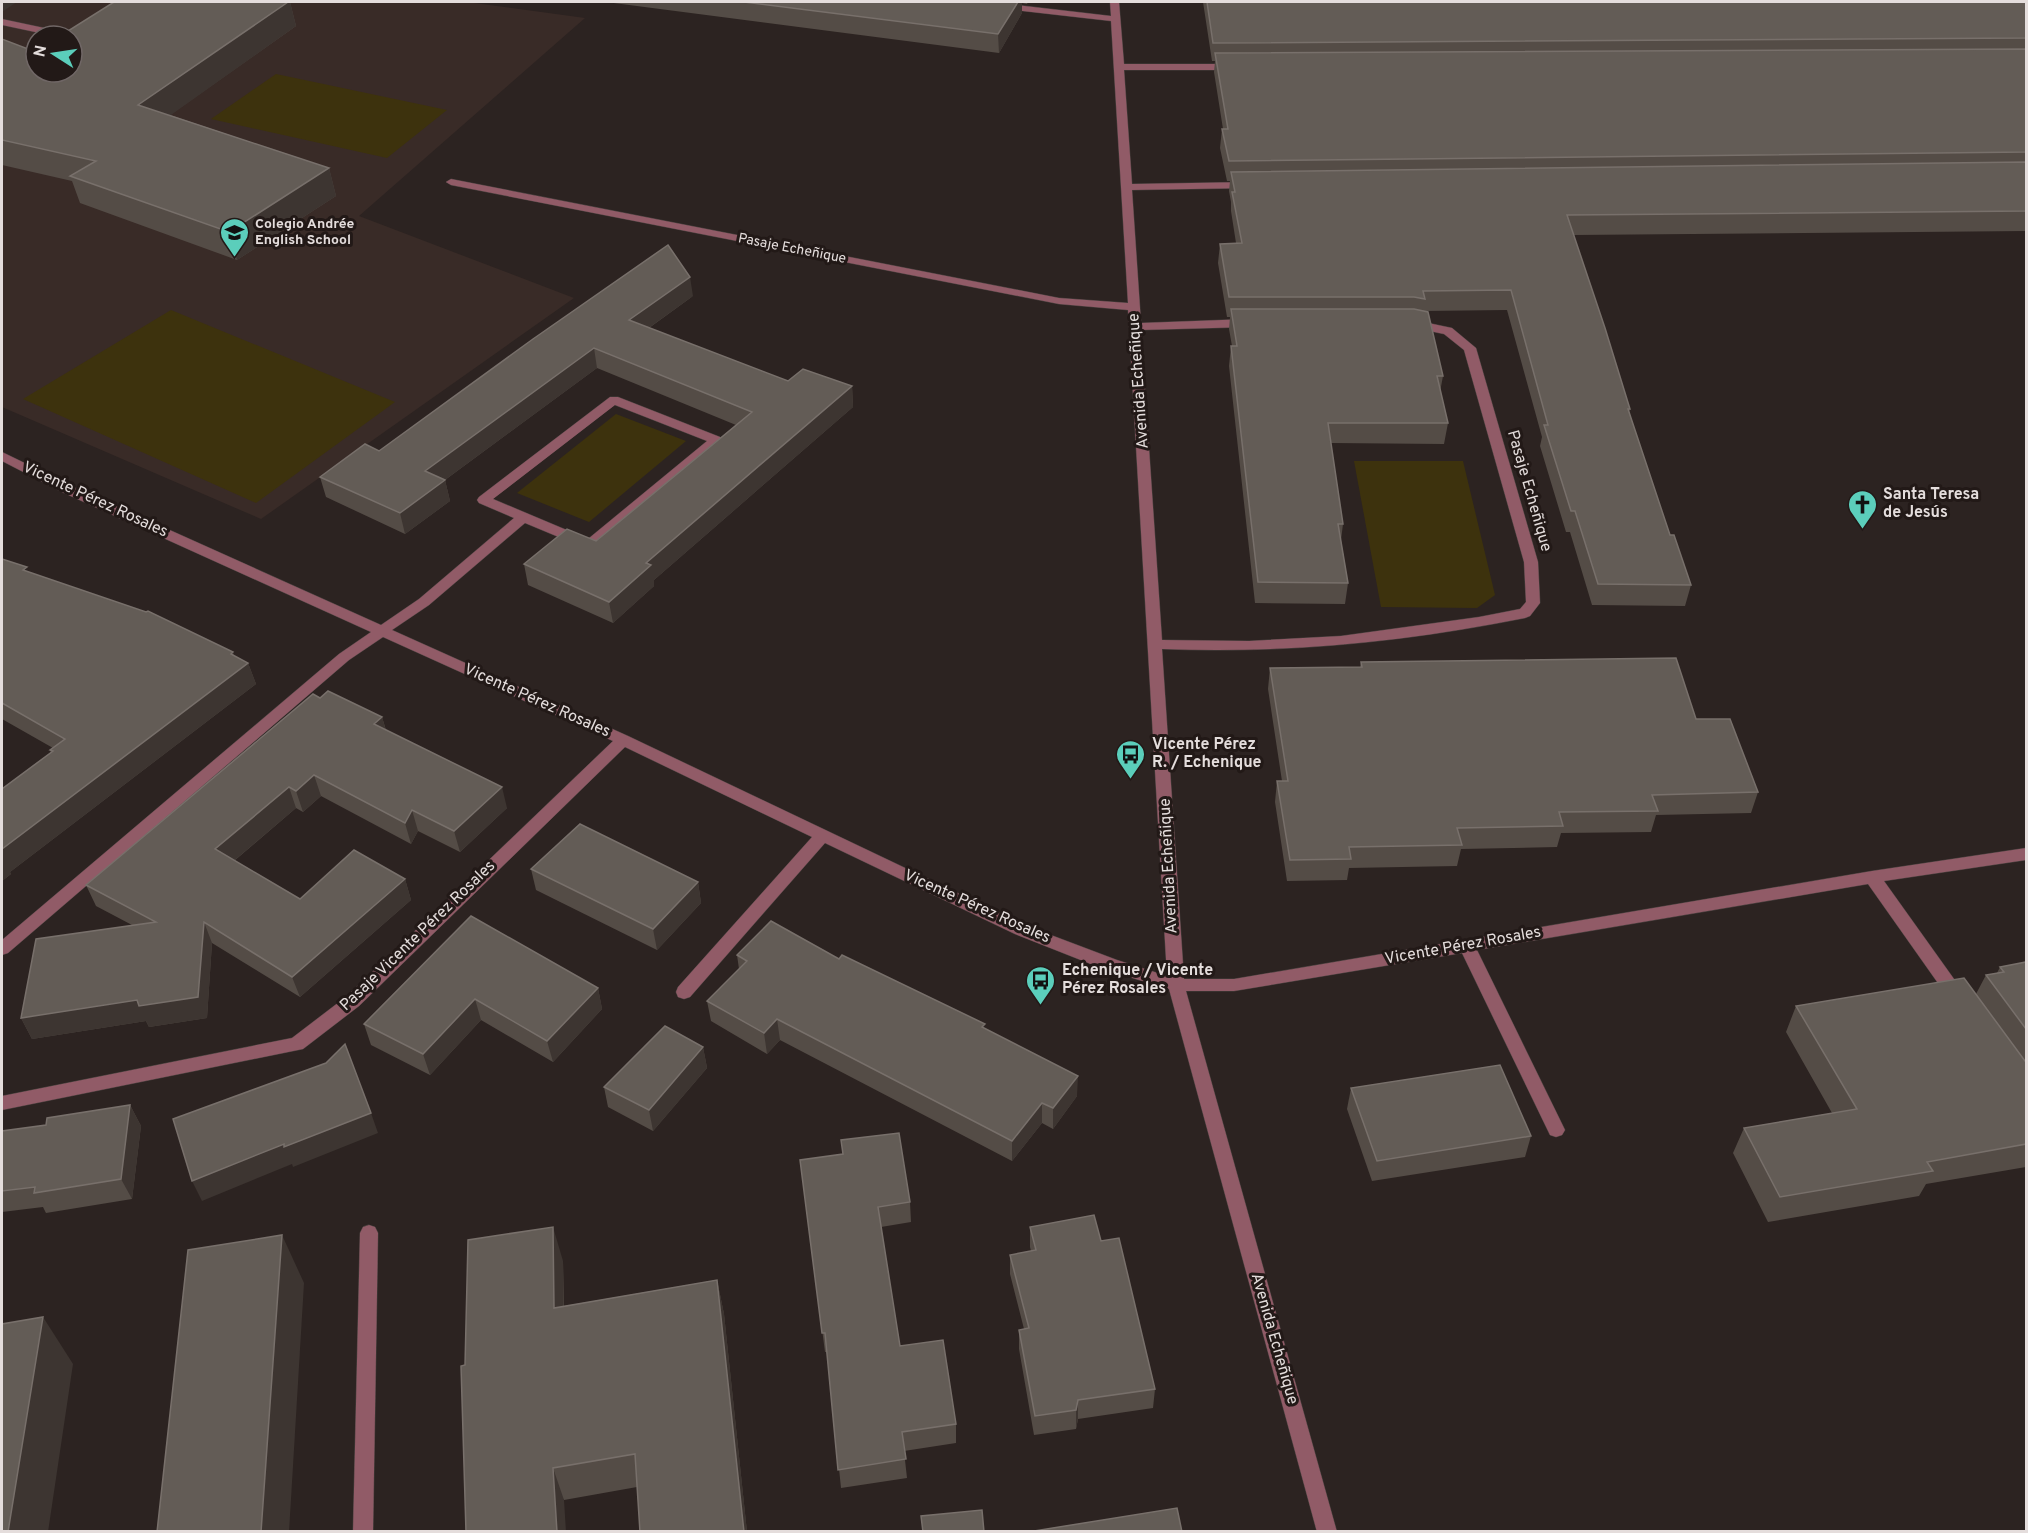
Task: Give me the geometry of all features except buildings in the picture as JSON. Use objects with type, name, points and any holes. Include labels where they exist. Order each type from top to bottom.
[{"type":"street","points":[[971,2],[1116,19]]},
{"type":"street","name":"Avenida Echeñique","points":[[1115,2],[1176,986],[1327,1532]]},
{"type":"street","points":[[2,22],[24,27]]},
{"type":"street","points":[[1119,67],[1251,67]]},
{"type":"street","name":"Pasaje Echeñique","points":[[451,182],[1059,301],[1134,307]]},
{"type":"street","points":[[1127,187],[1264,184]]},
{"type":"street","points":[[1135,327],[1199,323],[1258,323]]},
{"type":"street","name":"Pasaje Echeñique","points":[[1156,644],[1208,647],[1296,645],[1469,625],[1526,613],[1533,603],[1531,562],[1470,348],[1448,331],[1411,323],[1400,323]]},
{"type":"street","points":[[614,400],[716,440],[590,545],[523,517],[484,500],[614,400]]},
{"type":"street","name":"Vicente Pérez Rosales","points":[[2,456],[69,490],[622,740],[1021,930],[1112,965],[1176,986],[1234,985],[2026,854]]},
{"type":"street","points":[[2,950],[317,679],[380,631],[424,602],[523,517]]},
{"type":"street","name":"Pasaje Vicente Pérez Rosales","points":[[2,1103],[53,1095],[297,1044],[353,1001],[622,740]]},
{"type":"street","points":[[684,992],[823,835]]},
{"type":"street","points":[[1872,878],[1970,1014]]},
{"type":"street","points":[[1467,946],[1556,1130]]},
{"type":"street","points":[[363,1532],[369,1233]]},
{"type":"shaded area","name":"Colegio Andrée English School","points":[[2,2],[467,2],[585,18],[359,216],[574,298],[261,519],[2,407]]},
{"type":"shaded area","points":[[276,74],[447,110],[387,158],[211,119]]},
{"type":"shaded area","points":[[171,310],[395,402],[256,503],[23,399]]},
{"type":"shaded area","points":[[616,414],[686,441],[589,522],[517,493]]},
{"type":"shaded area","points":[[1354,461],[1463,461],[1495,595],[1477,608],[1381,607]]},
{"type":"place","name":"Colegio Andrée English School","points":[[234,258]]},
{"type":"place","name":"Santa Teresa de Jesús","points":[[1862,530]]},
{"type":"place","name":"Vicente Pérez R. / Echenique","points":[[1131,780]]},
{"type":"place","name":"Echenique / Vicente Pérez Rosales","points":[[1041,1006]]}]
